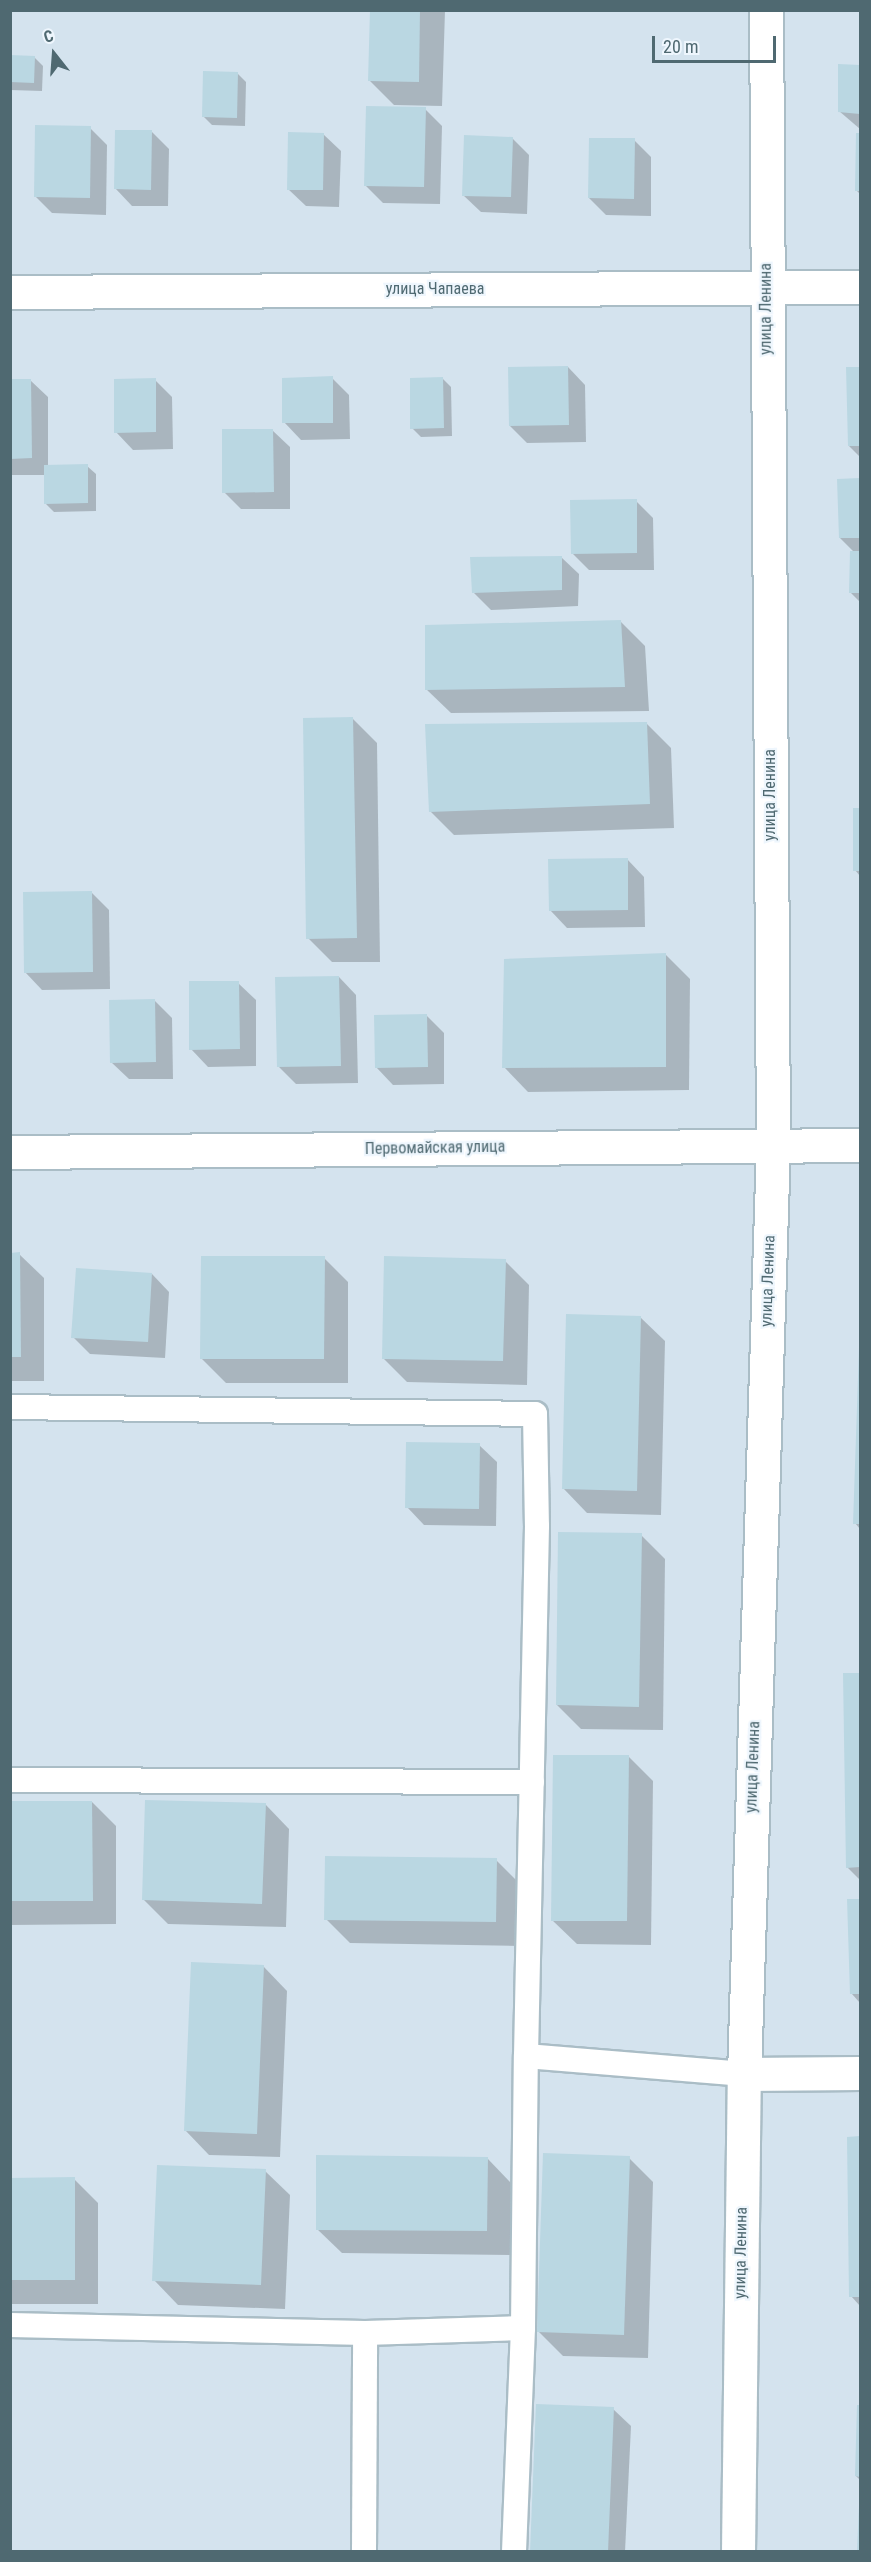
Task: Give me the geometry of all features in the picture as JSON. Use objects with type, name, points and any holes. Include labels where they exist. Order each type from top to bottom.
[{"type":"street","name":"улица Ленина","points":[[738,2552],[744,2074],[773,1145],[766,10]]},
{"type":"street","name":"улица Чапаева","points":[[10,292],[861,287]]},
{"type":"street","name":"Первомайская улица","points":[[10,1152],[861,1145]]},
{"type":"street","points":[[744,2074],[861,2073]]},
{"type":"lane","points":[[10,1407],[536,1414],[523,2328],[514,2552]]},
{"type":"lane","points":[[10,1780],[532,1782]]},
{"type":"lane","points":[[526,2056],[744,2074]]},
{"type":"lane","points":[[10,2325],[365,2333],[523,2328]]},
{"type":"lane","points":[[364,2552],[365,2333]]},
{"type":"shaded area","points":[[11,11],[860,11],[860,2551],[11,2551]]},
{"type":"building","points":[[370,10],[420,10],[419,82],[368,81]]},
{"type":"building","points":[[10,55],[35,56],[34,83],[10,82]]},
{"type":"building","points":[[838,64],[860,65],[860,114],[838,112]]},
{"type":"building","points":[[203,71],[238,72],[237,118],[202,117]]},
{"type":"building","points":[[366,106],[426,107],[424,187],[364,186]]},
{"type":"building","points":[[35,125],[91,126],[90,198],[34,197]]},
{"type":"building","points":[[115,130],[152,130],[151,190],[114,189]]},
{"type":"building","points":[[288,132],[324,133],[323,190],[287,190]]},
{"type":"building","points":[[856,133],[860,133],[860,191],[855,191]]},
{"type":"building","points":[[464,135],[513,137],[511,197],[462,196]]},
{"type":"building","points":[[589,138],[635,138],[634,199],[588,198]]},
{"type":"building","points":[[568,366],[569,425],[509,426],[508,367]]},
{"type":"building","points":[[846,367],[860,367],[860,446],[848,446]]},
{"type":"building","points":[[333,376],[333,423],[282,423],[282,378]]},
{"type":"building","points":[[443,377],[444,428],[410,429],[410,378]]},
{"type":"building","points":[[156,378],[156,432],[114,433],[114,379]]},
{"type":"building","points":[[10,379],[31,379],[32,458],[10,459]]},
{"type":"building","points":[[222,429],[273,429],[274,492],[222,493]]},
{"type":"building","points":[[88,464],[88,503],[44,504],[44,465]]},
{"type":"building","points":[[860,478],[860,538],[839,538],[837,479]]},
{"type":"building","points":[[637,499],[637,553],[571,554],[570,500]]},
{"type":"building","points":[[850,551],[860,551],[860,593],[849,593]]},
{"type":"building","points":[[562,556],[562,590],[472,593],[470,557]]},
{"type":"building","points":[[621,620],[625,687],[425,690],[425,625]]},
{"type":"building","points":[[353,717],[357,938],[306,939],[303,718]]},
{"type":"building","points":[[647,722],[650,804],[429,812],[425,724]]},
{"type":"building","points":[[853,808],[860,808],[860,871],[853,871]]},
{"type":"building","points":[[628,858],[628,910],[549,911],[548,859]]},
{"type":"building","points":[[92,891],[93,972],[24,973],[23,892]]},
{"type":"building","points":[[666,953],[666,1067],[502,1068],[504,959]]},
{"type":"building","points":[[339,976],[341,1066],[277,1067],[275,977]]},
{"type":"building","points":[[189,981],[239,981],[240,1049],[189,1050]]},
{"type":"building","points":[[155,999],[156,1062],[110,1063],[109,1000]]},
{"type":"building","points":[[427,1014],[428,1067],[375,1068],[374,1015]]},
{"type":"building","points":[[20,1252],[21,1357],[10,1357],[10,1253]]},
{"type":"building","points":[[201,1256],[325,1256],[324,1359],[200,1359]]},
{"type":"building","points":[[384,1256],[506,1259],[503,1361],[382,1359]]},
{"type":"building","points":[[76,1268],[152,1273],[148,1342],[71,1338]]},
{"type":"building","points":[[566,1314],[641,1316],[637,1491],[562,1489]]},
{"type":"building","points":[[859,1348],[860,1524],[853,1524]]},
{"type":"building","points":[[406,1442],[480,1443],[479,1509],[405,1508]]},
{"type":"building","points":[[558,1532],[642,1533],[639,1707],[556,1705]]},
{"type":"building","points":[[843,1673],[860,1673],[860,1867],[846,1868]]},
{"type":"building","points":[[553,1755],[629,1755],[627,1921],[551,1921]]},
{"type":"building","points":[[145,1800],[266,1803],[262,1904],[142,1900]]},
{"type":"building","points":[[10,1801],[92,1801],[93,1901],[10,1901]]},
{"type":"building","points":[[325,1856],[497,1858],[496,1922],[324,1920]]},
{"type":"building","points":[[847,1899],[860,1899],[860,1994],[850,1994]]},
{"type":"building","points":[[191,1962],[264,1965],[257,2134],[184,2131]]},
{"type":"building","points":[[860,2136],[860,2297],[849,2297],[847,2137]]},
{"type":"building","points":[[543,2153],[630,2156],[624,2335],[537,2332]]},
{"type":"building","points":[[316,2155],[488,2157],[487,2231],[316,2230]]},
{"type":"building","points":[[157,2165],[266,2169],[261,2285],[152,2281]]},
{"type":"building","points":[[75,2177],[75,2280],[10,2280],[10,2178]]},
{"type":"building","points":[[536,2404],[614,2407],[608,2552],[530,2552]]},
{"type":"building","points":[[857,2405],[860,2405],[860,2477],[855,2476]]},
{"type":"building","points":[[859,2506],[860,2552],[857,2552]]}]
